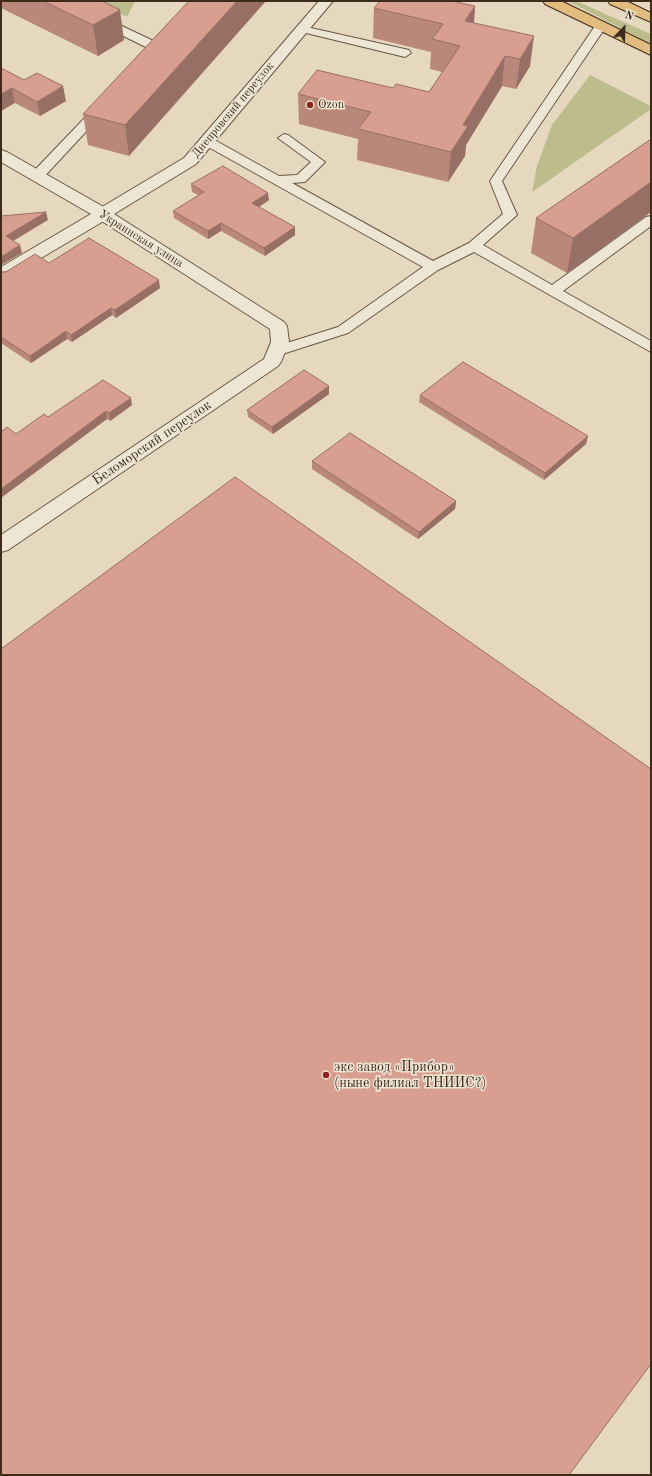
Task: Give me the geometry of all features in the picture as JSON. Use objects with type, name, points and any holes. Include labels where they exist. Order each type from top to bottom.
[{"type":"main road","points":[[550,1],[651,51]]},
{"type":"main road","points":[[615,1],[651,18]]},
{"type":"street","name":"Днепровский переулок","points":[[1,274],[190,161],[326,1]]},
{"type":"street","name":"Украинская улица","points":[[1,155],[103,214],[278,326]]},
{"type":"street","name":"Беломорский переулок","points":[[1,545],[272,362],[280,342],[278,326]]},
{"type":"lane","points":[[60,1],[158,48]]},
{"type":"lane","points":[[276,351],[343,330],[434,267],[474,246],[510,216],[496,181],[601,25]]},
{"type":"lane","points":[[302,29],[405,53]]},
{"type":"lane","points":[[147,60],[168,38]]},
{"type":"lane","points":[[37,176],[108,100]]},
{"type":"lane","points":[[277,180],[300,178],[319,162],[284,138]]},
{"type":"lane","points":[[207,141],[434,267]]},
{"type":"lane","points":[[553,291],[651,220]]},
{"type":"lane","points":[[474,246],[553,291],[648,342]]},
{"type":"green space","points":[[94,1],[135,1],[127,17]]},
{"type":"green space","points":[[568,1],[576,1],[651,34],[651,44]]},
{"type":"green space","points":[[590,75],[651,106],[651,109],[532,192],[537,166],[552,125]]},
{"type":"building","points":[[43,1],[102,1],[120,10],[93,25]]},
{"type":"building","points":[[189,1],[237,1],[125,125],[83,114]]},
{"type":"building","points":[[380,1],[452,1],[475,6],[465,21],[534,36],[520,59],[505,56],[463,125],[468,126],[451,152],[358,129],[371,112],[298,94],[317,70],[393,88],[396,84],[429,92],[460,46],[432,39],[443,24],[374,8]]},
{"type":"building","points":[[1,68],[24,80],[37,73],[63,86],[37,102],[12,88],[1,94]]},
{"type":"building","points":[[651,139],[651,182],[573,238],[536,218]]},
{"type":"building","points":[[223,166],[268,193],[252,203],[295,227],[264,248],[221,223],[208,231],[173,211],[204,192],[191,184]]},
{"type":"building","points":[[46,212],[6,236],[20,245],[1,257],[1,216]]},
{"type":"building","points":[[89,238],[159,280],[115,310],[111,308],[71,335],[66,331],[30,356],[1,337],[1,272],[6,272],[35,254],[49,263]]},
{"type":"building","points":[[463,362],[588,436],[545,473],[420,395]]},
{"type":"building","points":[[304,370],[329,386],[272,427],[247,410]]},
{"type":"building","points":[[103,380],[131,398],[109,413],[106,411],[1,489],[1,432],[7,427],[16,434],[44,414],[48,417]]},
{"type":"building","points":[[350,433],[456,501],[419,532],[312,461]]},
{"type":"building","name":"экс завод «Прибор» (ныне филиал ТНИИС?)","points":[[235,477],[651,769],[651,1364],[569,1475],[1,1475],[1,649]]},
{"type":"place","name":"Ozon","points":[[310,105]]},
{"type":"place","name":"экс завод «Прибор» (ныне филиал ТНИИС?)","points":[[326,1075]]}]
